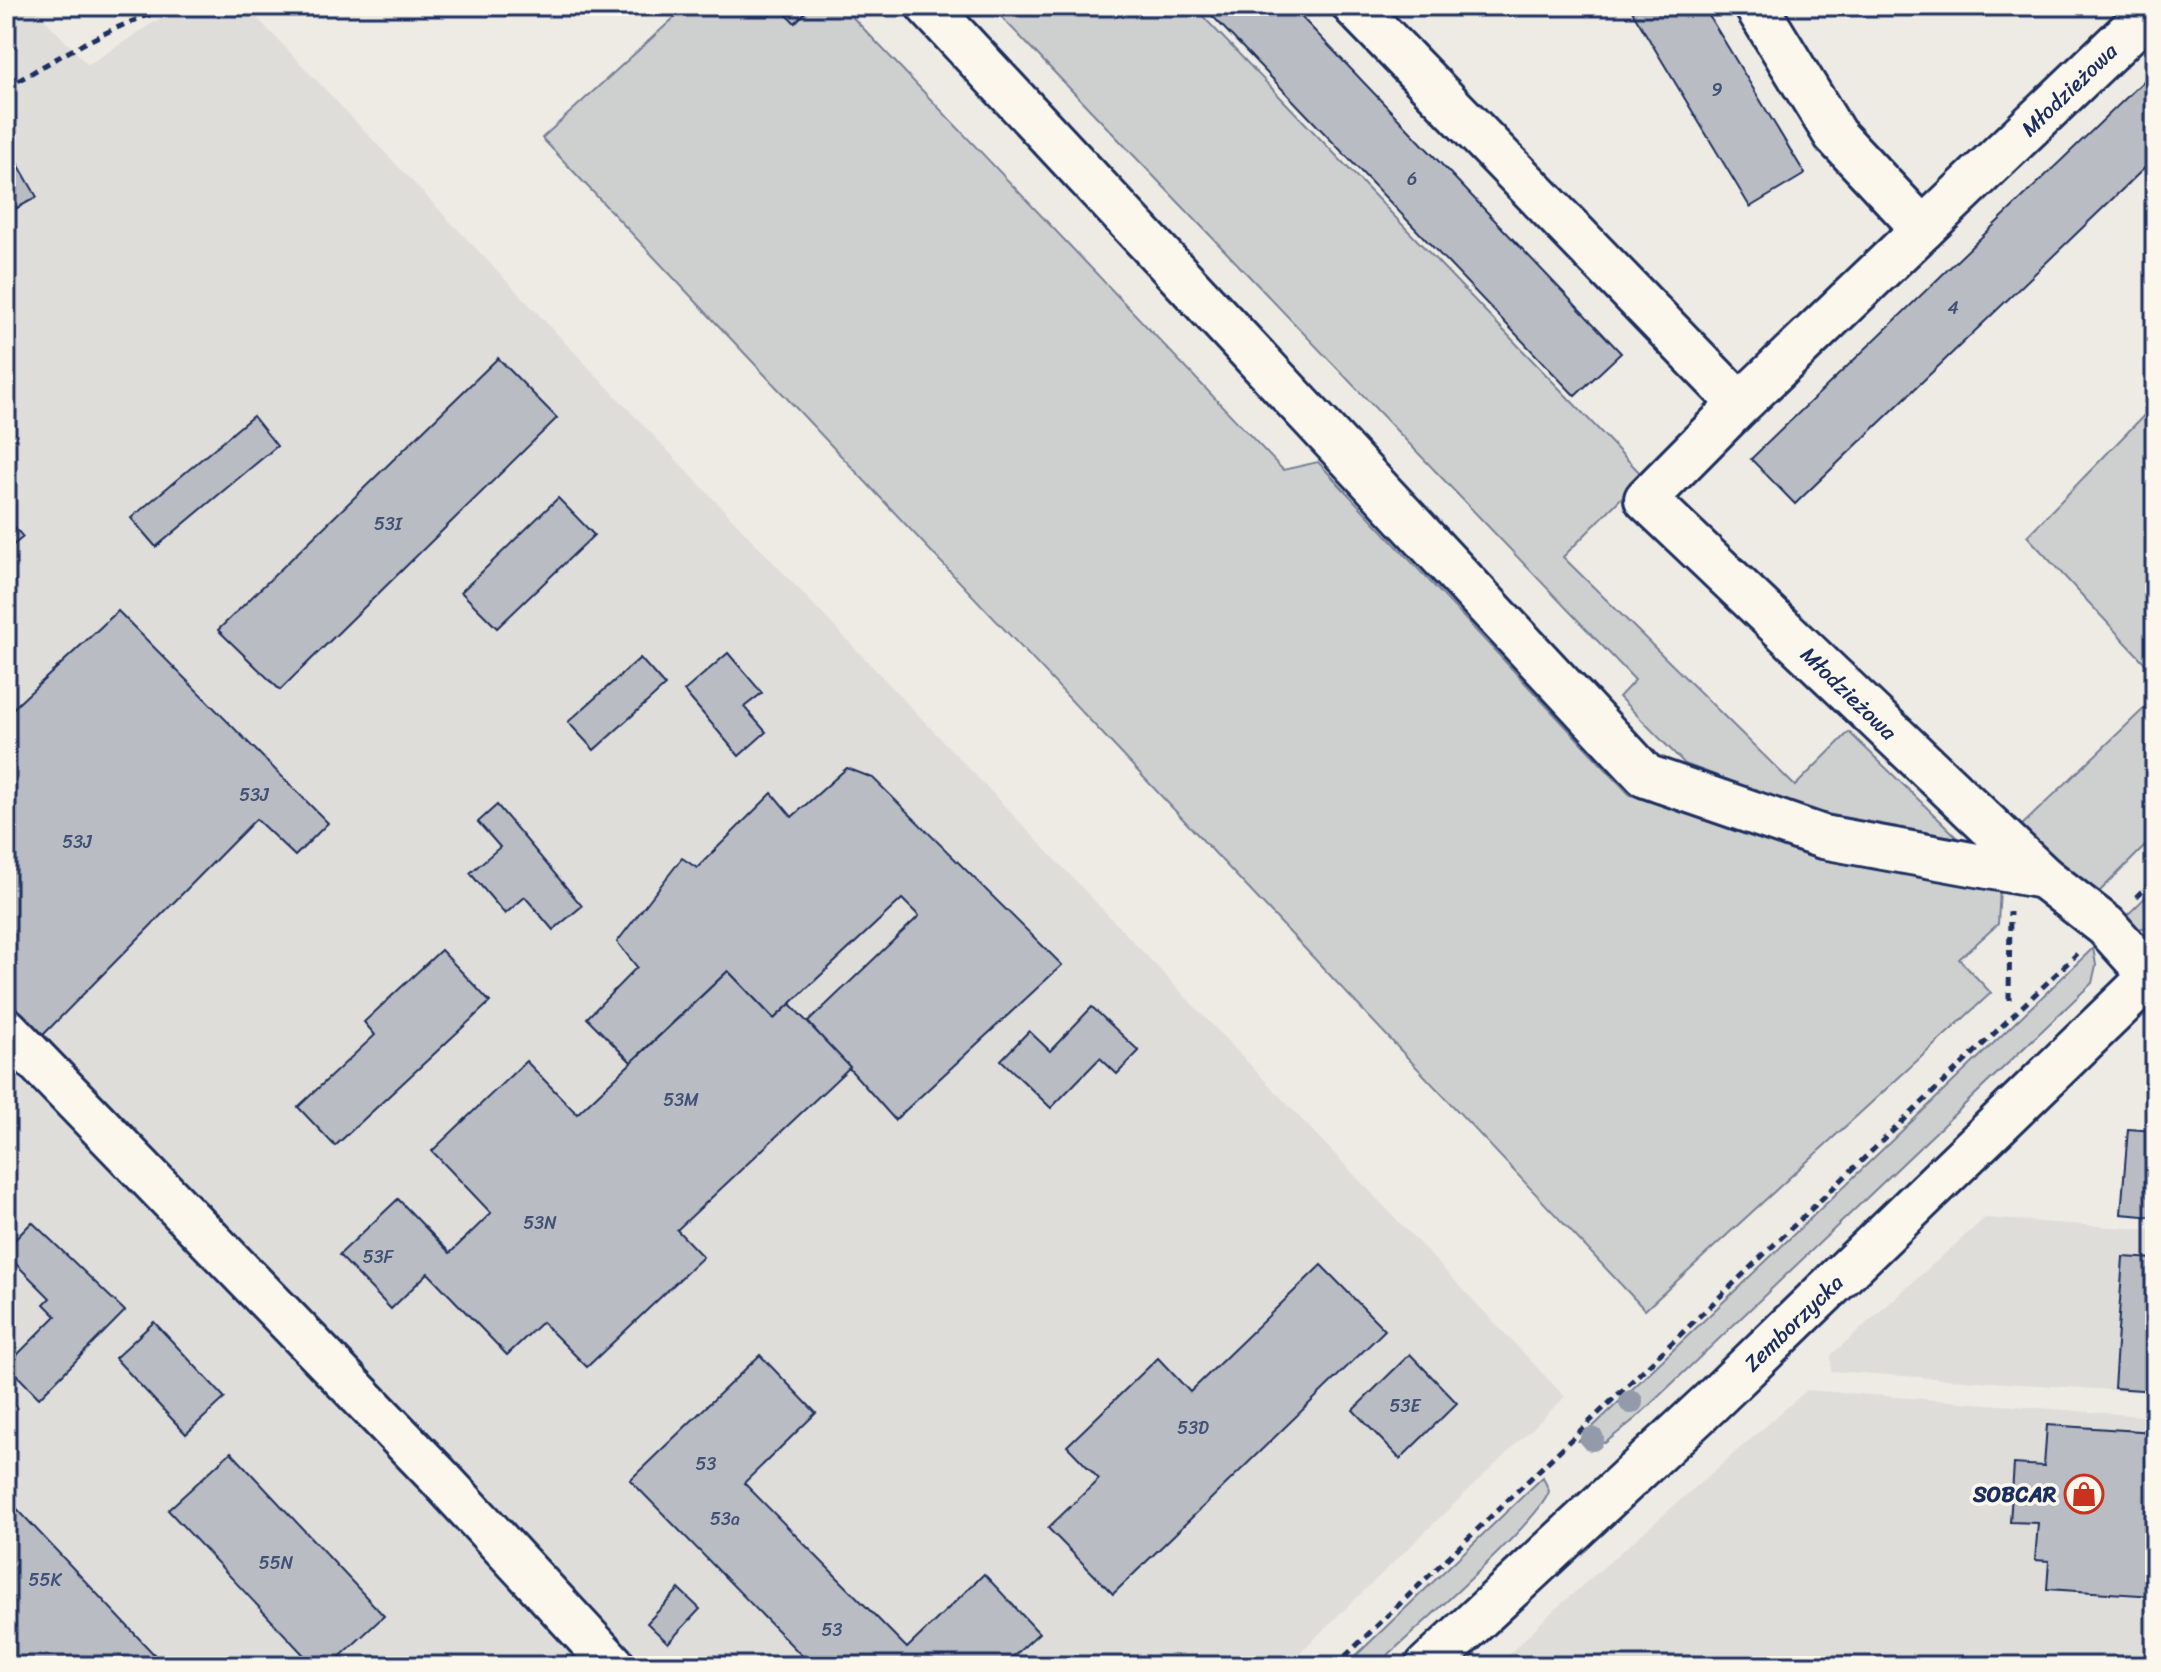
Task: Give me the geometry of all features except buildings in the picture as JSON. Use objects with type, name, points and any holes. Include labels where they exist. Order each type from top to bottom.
[{"type":"street","points":[[928,6],[1646,776],[1823,837],[2028,874]]},
{"type":"street","points":[[1354,6],[1740,404]]},
{"type":"street","points":[[1756,6],[1835,135],[1923,229]]},
{"type":"street","name":"Młodzieżowa","points":[[2153,974],[2106,926],[2028,874],[1646,499],[1740,404],[2155,7]]},
{"type":"street","name":"Zemborzycka","points":[[1427,1666],[1722,1392],[2153,974]]},
{"type":"street","points":[[6,1029],[437,1475],[614,1666]]},
{"type":"path","points":[[6,88],[59,57],[149,13],[179,6]]},
{"type":"path","points":[[2009,1000],[2028,874]]},
{"type":"path","points":[[1335,1666],[2155,878]]},
{"type":"shaded area","points":[[6,6],[32,6],[88,65],[179,6],[246,6],[1565,1397],[1286,1666],[6,1666]]},
{"type":"shaded area","points":[[687,6],[842,6],[1283,470],[1318,462],[1630,795],[1814,855],[2000,888],[1998,924],[1959,959],[1991,993],[1645,1310],[542,138]]},
{"type":"shaded area","points":[[991,6],[1193,6],[1643,476],[1563,557],[1795,786],[1849,732],[1958,838],[1816,812],[1685,764],[1619,697],[1635,680]]},
{"type":"shaded area","points":[[2155,404],[2155,674],[2027,536]]},
{"type":"shaded area","points":[[2155,698],[2155,836],[2091,900],[2018,829]]},
{"type":"shaded area","points":[[2155,888],[2152,926],[2134,930],[2118,924]]},
{"type":"shaded area","points":[[2093,948],[2096,965],[2092,983],[1636,1418],[1605,1443],[1578,1441]]},
{"type":"shaded area","points":[[1985,1218],[2155,1230],[2155,1393],[1831,1371],[1831,1355]]},
{"type":"shaded area","points":[[1807,1390],[2155,1417],[2155,1666],[1497,1666],[1553,1611]]},
{"type":"shaded area","points":[[1543,1477],[1549,1491],[1541,1505],[1471,1578],[1376,1666],[1345,1666]]},
{"type":"place","name":"SOBCAR","points":[[2084,1494]]}]
